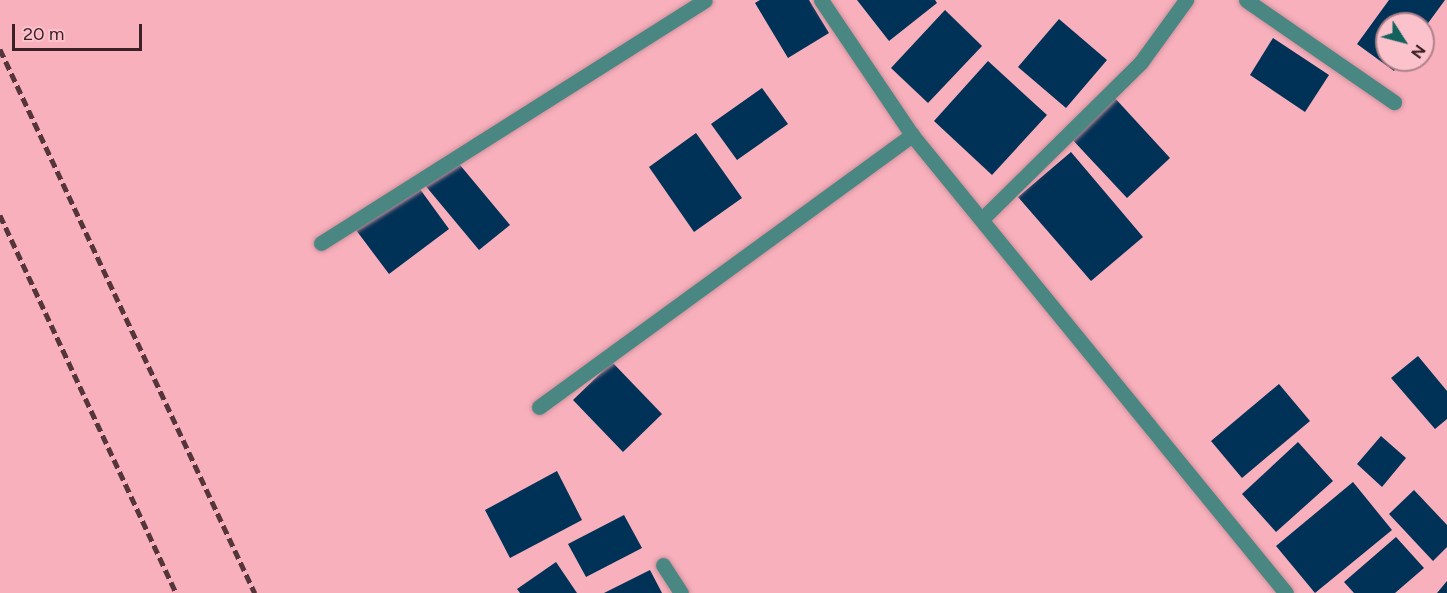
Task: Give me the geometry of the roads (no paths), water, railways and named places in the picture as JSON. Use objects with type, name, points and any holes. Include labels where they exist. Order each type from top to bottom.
[{"type":"street","points":[[321,243],[705,0]]},
{"type":"street","points":[[821,0],[912,135],[1286,593]]},
{"type":"street","points":[[982,219],[1141,62],[1186,0]]},
{"type":"street","points":[[1246,0],[1394,102]]},
{"type":"street","points":[[538,408],[912,135]]},
{"type":"street","points":[[663,565],[681,593]]},
{"type":"railway","points":[[0,49],[255,593]]},
{"type":"railway","points":[[0,215],[176,593]]}]
